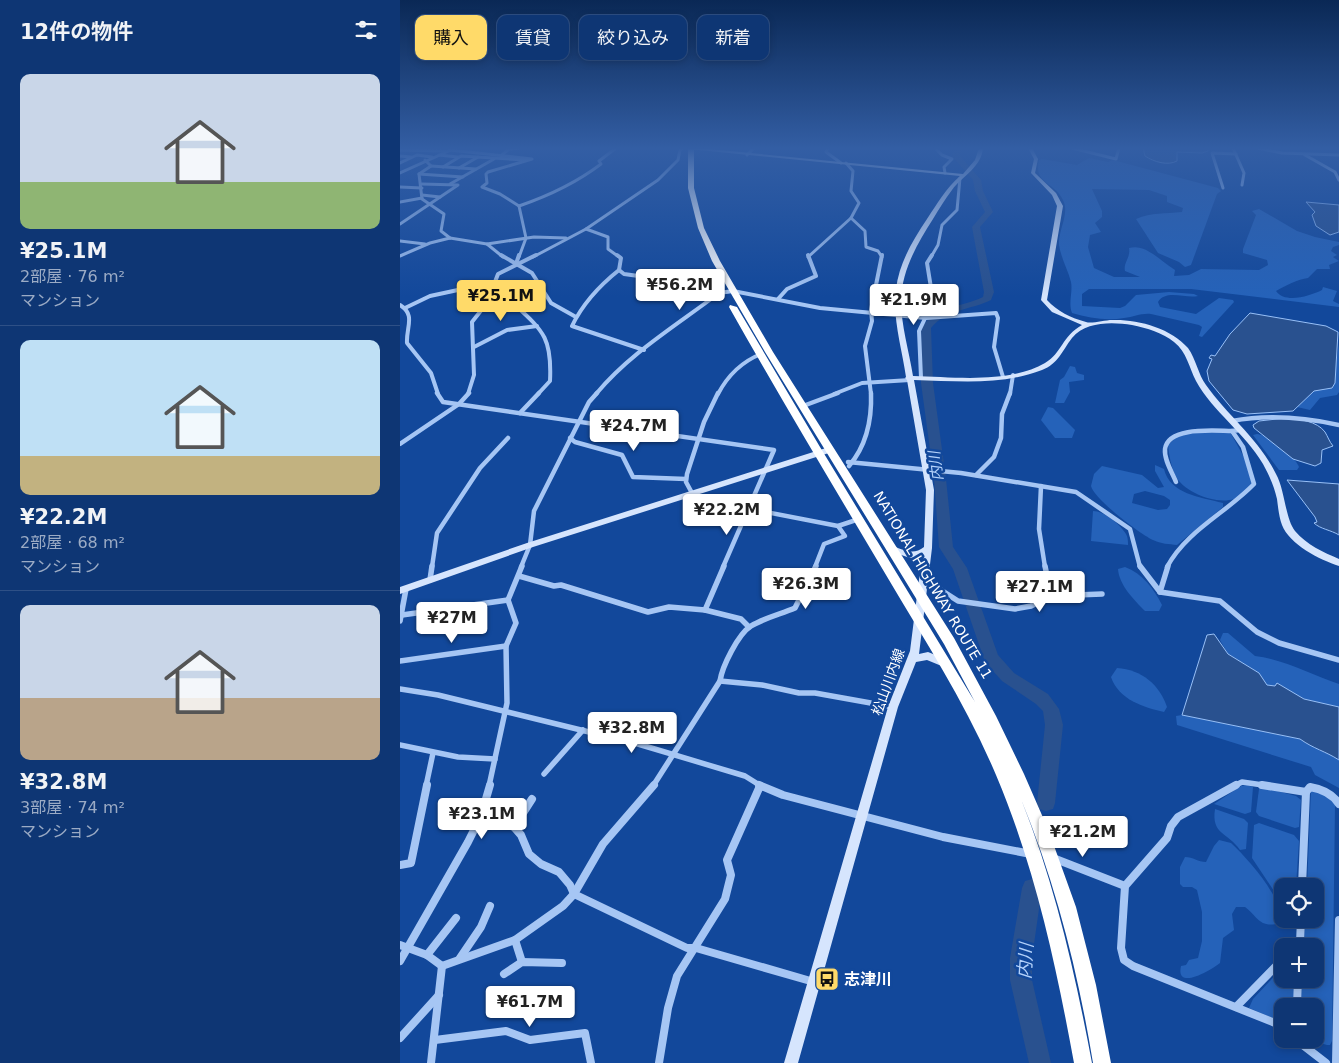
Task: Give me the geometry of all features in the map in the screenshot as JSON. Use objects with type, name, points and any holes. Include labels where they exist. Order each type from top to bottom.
[{"type":"highway","name":"NATIONAL HIGHWAY ROUTE 11","points":[[686,198],[694,231],[725,292],[764,353],[803,406],[867,508],[976,688],[1013,765],[1052,858],[1083,970],[1102,1063]]},
{"type":"highway","name":"NATIONAL HIGHWAY ROUTE 11","points":[[693,198],[698,220],[725,292]]},
{"type":"highway","name":"NATIONAL HIGHWAY ROUTE 11","points":[[764,353],[818,452],[920,620],[986,735],[1034,854],[1069,988],[1083,1063]]},
{"type":"street","points":[[400,202],[419,198]]},
{"type":"street","points":[[422,198],[428,205],[444,214],[441,231],[450,238]]},
{"type":"street","points":[[400,224],[440,198]]},
{"type":"street","points":[[506,198],[519,206],[526,238],[516,264]]},
{"type":"street","points":[[519,206],[537,198]]},
{"type":"street","points":[[400,444],[460,404],[471,391],[474,347],[472,322],[486,304],[498,274],[547,251],[566,238],[586,229],[632,198]]},
{"type":"street","points":[[778,299],[787,289],[816,276],[808,260],[808,254],[851,218],[859,204],[855,198]]},
{"type":"street","name":"松山川内線","points":[[791,1063],[893,707],[913,659],[920,620],[928,548],[929,470],[910,379],[899,315],[898,291],[907,257],[943,198]]},
{"type":"street","points":[[922,378],[919,337],[928,318],[932,294],[927,262],[938,245],[942,225],[957,210],[960,198]]},
{"type":"street","points":[[1056,198],[1060,206],[1044,300],[1054,312],[1087,325]]},
{"type":"street","points":[[851,218],[865,231],[866,247],[878,250],[882,255],[872,311],[872,326],[864,349],[870,382],[869,433],[850,463],[976,475],[1076,492],[1130,528],[1135,538],[1135,554],[1139,566],[1160,592],[1220,600],[1257,632],[1279,643],[1339,660]]},
{"type":"street","points":[[586,229],[608,237],[608,249],[621,258],[619,270],[602,284],[576,316],[572,326],[576,329],[644,350]]},
{"type":"street","points":[[400,256],[426,245],[450,238],[487,244],[546,236],[566,238]]},
{"type":"street","points":[[400,241],[426,245]]},
{"type":"street","points":[[487,244],[510,262],[532,273],[551,304],[576,316]]},
{"type":"street","points":[[619,270],[624,274],[711,286],[725,292],[778,299],[820,308],[872,311],[928,318],[996,314],[998,318],[994,347],[1003,376]]},
{"type":"street","points":[[405,308],[430,296],[495,282]]},
{"type":"street","points":[[400,961],[481,816],[506,711],[506,646],[516,623],[508,600],[530,545],[534,511],[589,402],[601,388],[644,350],[725,292]]},
{"type":"street","points":[[486,304],[515,305],[538,326],[549,348],[551,376],[546,387],[520,413]]},
{"type":"street","points":[[400,306],[405,308],[412,320],[406,338],[407,343],[432,373],[437,393],[443,402],[774,450],[705,610]]},
{"type":"street","points":[[803,406],[862,383],[922,378],[1003,376],[1042,368],[1057,359],[1074,332],[1087,325],[1106,322],[1131,324],[1157,331],[1176,341],[1187,352],[1201,385],[1232,420],[1244,447],[1254,484],[1244,497],[1227,507],[1177,549],[1168,560],[1161,577],[1160,592]]},
{"type":"street","points":[[474,347],[507,330],[538,326]]},
{"type":"street","points":[[692,493],[686,478],[698,438],[728,375],[736,366],[764,353]]},
{"type":"street","points":[[976,475],[994,457],[1001,438],[1002,414],[1013,375]]},
{"type":"street","points":[[1232,420],[1287,415],[1339,425]]},
{"type":"street","points":[[1176,482],[1166,453],[1166,444],[1170,437],[1182,432],[1236,430]]},
{"type":"street","points":[[1236,430],[1273,475],[1286,526],[1303,545],[1339,563]]},
{"type":"street","points":[[430,580],[437,533],[480,468],[508,438]]},
{"type":"street","points":[[570,438],[575,442],[622,455],[632,477],[686,478]]},
{"type":"street","points":[[508,600],[401,618],[403,590],[530,545],[829,450]]},
{"type":"street","points":[[1040,486],[1039,529],[1043,548],[1042,556],[1051,596]]},
{"type":"street","points":[[750,509],[838,526],[859,519]]},
{"type":"street","points":[[442,966],[515,940],[563,906],[574,894],[603,844],[644,799],[676,754],[720,681],[729,655],[749,627],[795,608],[812,576],[824,544],[845,536],[838,526]]},
{"type":"street","points":[[890,548],[912,556],[925,552],[928,548]]},
{"type":"street","points":[[519,576],[554,586],[561,585],[648,612],[669,607],[705,610],[741,619],[749,627]]},
{"type":"street","points":[[924,584],[933,585],[958,601],[1015,608],[1031,606],[1051,596],[1102,594]]},
{"type":"street","points":[[400,661],[506,646]]},
{"type":"street","points":[[913,659],[928,656],[946,665]]},
{"type":"street","points":[[720,681],[762,685],[893,707]]},
{"type":"street","points":[[400,689],[438,695],[506,711],[676,754],[745,776],[760,786],[783,795],[943,837],[1052,858],[1125,886]]},
{"type":"street","points":[[544,774],[583,730]]},
{"type":"street","points":[[400,745],[458,758],[495,759]]},
{"type":"street","points":[[400,866],[411,863],[433,753]]},
{"type":"street","points":[[1274,1023],[1133,966],[1124,960],[1121,948],[1125,886],[1167,838],[1171,826],[1178,817],[1242,782],[1306,792]]},
{"type":"street","points":[[659,1063],[674,987],[691,948],[709,924],[730,882],[731,873],[727,860],[760,786]]},
{"type":"street","points":[[1302,878],[1306,792],[1310,788],[1322,789],[1331,794],[1339,804]]},
{"type":"street","points":[[514,827],[532,799]]},
{"type":"street","points":[[481,816],[514,827],[521,835],[529,854],[559,872],[574,894],[686,948],[815,983]]},
{"type":"street","points":[[460,958],[481,927],[490,906]]},
{"type":"street","points":[[427,955],[456,918]]},
{"type":"street","points":[[1336,1063],[1339,920]]},
{"type":"street","points":[[515,940],[522,962]]},
{"type":"street","points":[[400,945],[427,955],[442,966]]},
{"type":"street","points":[[504,974],[522,962],[562,963]]},
{"type":"street","points":[[431,1063],[442,966]]},
{"type":"street","points":[[1236,1007],[1274,968]]},
{"type":"street","points":[[400,1038],[440,995]]},
{"type":"street","points":[[435,1040],[506,1031],[530,1040],[585,1033],[591,1063]]},
{"type":"street","points":[[1307,1048],[1326,1063]]},
{"type":"shaded area","points":[[1061,198],[1096,198],[1102,211],[1102,217],[1095,223],[1101,232],[1090,235],[1088,247],[1094,268],[1114,277],[1140,277],[1125,271],[1129,248],[1135,247],[1147,250],[1175,270],[1174,276],[1189,275],[1201,269],[1259,270],[1268,265],[1267,260],[1243,253],[1243,249],[1256,215],[1252,211],[1259,209],[1297,231],[1339,242],[1339,245],[1333,247],[1331,251],[1337,255],[1333,257],[1339,261],[1329,265],[1330,269],[1317,269],[1308,278],[1296,281],[1276,291],[1285,297],[1298,298],[1322,290],[1323,287],[1337,291],[1333,301],[1339,304],[1339,307],[1191,289],[1089,289],[1082,294],[1082,306],[1120,308],[1125,306],[1136,295],[1169,292],[1194,294],[1198,296],[1171,295],[1162,298],[1158,302],[1160,307],[1196,314],[1219,298],[1233,300],[1234,302],[1202,337],[1199,336],[1202,327],[1199,325],[1151,314],[1105,319],[1091,318],[1072,313],[1070,305],[1071,282],[1059,245],[1065,216]]},
{"type":"shaded area","points":[[1167,198],[1216,198],[1191,265],[1185,267],[1179,262],[1158,253],[1136,219],[1153,214],[1182,212],[1183,208],[1167,202]]},
{"type":"shaded area","points":[[1306,202],[1339,205],[1339,232],[1330,235],[1316,226],[1312,215],[1315,212]]},
{"type":"shaded area","points":[[1250,313],[1326,326],[1338,332],[1335,383],[1332,388],[1314,391],[1293,411],[1247,414],[1233,410],[1209,381],[1207,371],[1212,359],[1209,358],[1211,355],[1215,356],[1230,334]]},
{"type":"shaded area","points":[[1339,344],[1339,392],[1337,395],[1320,398],[1310,410],[1297,407],[1314,391],[1333,386]]},
{"type":"shaded area","points":[[1070,366],[1075,367],[1077,373],[1084,375],[1084,380],[1069,382],[1070,392],[1064,403],[1055,403],[1060,380],[1064,377]]},
{"type":"shaded area","points":[[1048,407],[1053,408],[1075,430],[1072,438],[1055,438],[1041,420]]},
{"type":"shaded area","points":[[1286,418],[1313,423],[1322,428],[1333,446],[1322,450],[1321,463],[1315,466],[1293,459],[1254,428],[1253,425],[1259,421]]},
{"type":"shaded area","points":[[1230,432],[1245,459],[1252,484],[1241,495],[1227,500],[1210,499],[1185,487],[1179,481],[1172,468],[1168,445],[1181,433]]},
{"type":"shaded area","points":[[1257,434],[1268,438],[1287,452],[1299,467],[1297,470],[1279,470],[1253,435]]},
{"type":"shaded area","points":[[1155,465],[1164,469],[1167,477],[1173,484],[1187,493],[1223,503],[1223,507],[1177,545],[1156,541],[1138,531],[1100,499],[1091,486],[1094,474],[1102,466],[1142,475],[1158,488],[1164,487],[1155,471]],"holes":[[[1145,491],[1164,496],[1170,500],[1170,505],[1167,509],[1158,510],[1132,503],[1134,494]]]},
{"type":"shaded area","points":[[1287,480],[1339,484],[1339,535],[1314,523],[1317,522],[1315,517]]},
{"type":"shaded area","points":[[1093,511],[1107,516],[1120,526],[1127,535],[1128,545],[1091,541]]},
{"type":"shaded area","points":[[1125,567],[1142,577],[1155,593],[1162,605],[1159,611],[1145,611],[1128,592],[1121,581],[1118,569]]},
{"type":"shaded area","points":[[1223,633],[1228,633],[1255,656],[1287,664],[1339,684],[1339,707],[1304,699],[1277,684],[1275,686],[1267,685],[1259,673],[1228,654],[1220,640]]},
{"type":"shaded area","points":[[1214,634],[1228,654],[1259,673],[1267,685],[1275,686],[1277,683],[1304,699],[1339,707],[1339,760],[1300,739],[1182,715],[1207,635]]},
{"type":"shaded area","points":[[1117,668],[1142,675],[1154,685],[1167,707],[1164,712],[1140,705],[1126,697],[1115,685],[1111,677]]},
{"type":"shaded area","points":[[1182,715],[1300,739],[1339,760],[1339,788],[1315,775],[1311,767],[1177,725],[1176,716]]},
{"type":"shaded area","points":[[1241,786],[1253,787],[1251,812],[1245,814],[1214,804]]},
{"type":"shaded area","points":[[1262,787],[1296,796],[1301,800],[1299,827],[1295,828],[1259,816],[1256,812],[1259,789]]},
{"type":"shaded area","points":[[1311,790],[1328,796],[1335,805],[1332,1041],[1330,1045],[1324,1044],[1324,998],[1301,998],[1302,988],[1324,988],[1324,938],[1304,938],[1305,928],[1324,928],[1324,878],[1307,878]]},
{"type":"shaded area","points":[[1215,809],[1244,819],[1248,823],[1246,849],[1240,850],[1218,829],[1214,817]]},
{"type":"shaded area","points":[[1259,823],[1294,835],[1299,841],[1297,878],[1274,878],[1274,891],[1252,858],[1254,825]]},
{"type":"shaded area","points":[[1219,840],[1231,843],[1262,877],[1274,897],[1274,924],[1262,922],[1245,907],[1236,907],[1232,914],[1234,930],[1223,938],[1220,963],[1196,977],[1184,977],[1181,974],[1181,966],[1186,965],[1189,960],[1198,958],[1202,941],[1202,912],[1197,890],[1192,887],[1183,887],[1180,884],[1180,867],[1185,857],[1206,862]]},
{"type":"shaded area","points":[[1274,977],[1274,988],[1295,988],[1295,998],[1274,998],[1274,1019],[1249,1008],[1253,999]]},
{"type":"waterway","name":"内川","points":[[982,198],[989,212],[976,227],[989,292],[988,298],[972,305],[947,311],[932,320],[926,328],[927,383],[940,479],[946,547],[960,568],[991,658],[1008,677],[1042,699],[1051,709],[1054,725],[1046,803]]},
{"type":"waterway","name":"内川","points":[[1032,888],[1021,958],[1021,980],[1040,1063]]},
{"type":"place","name":"志津川","points":[[827,979]]}]
